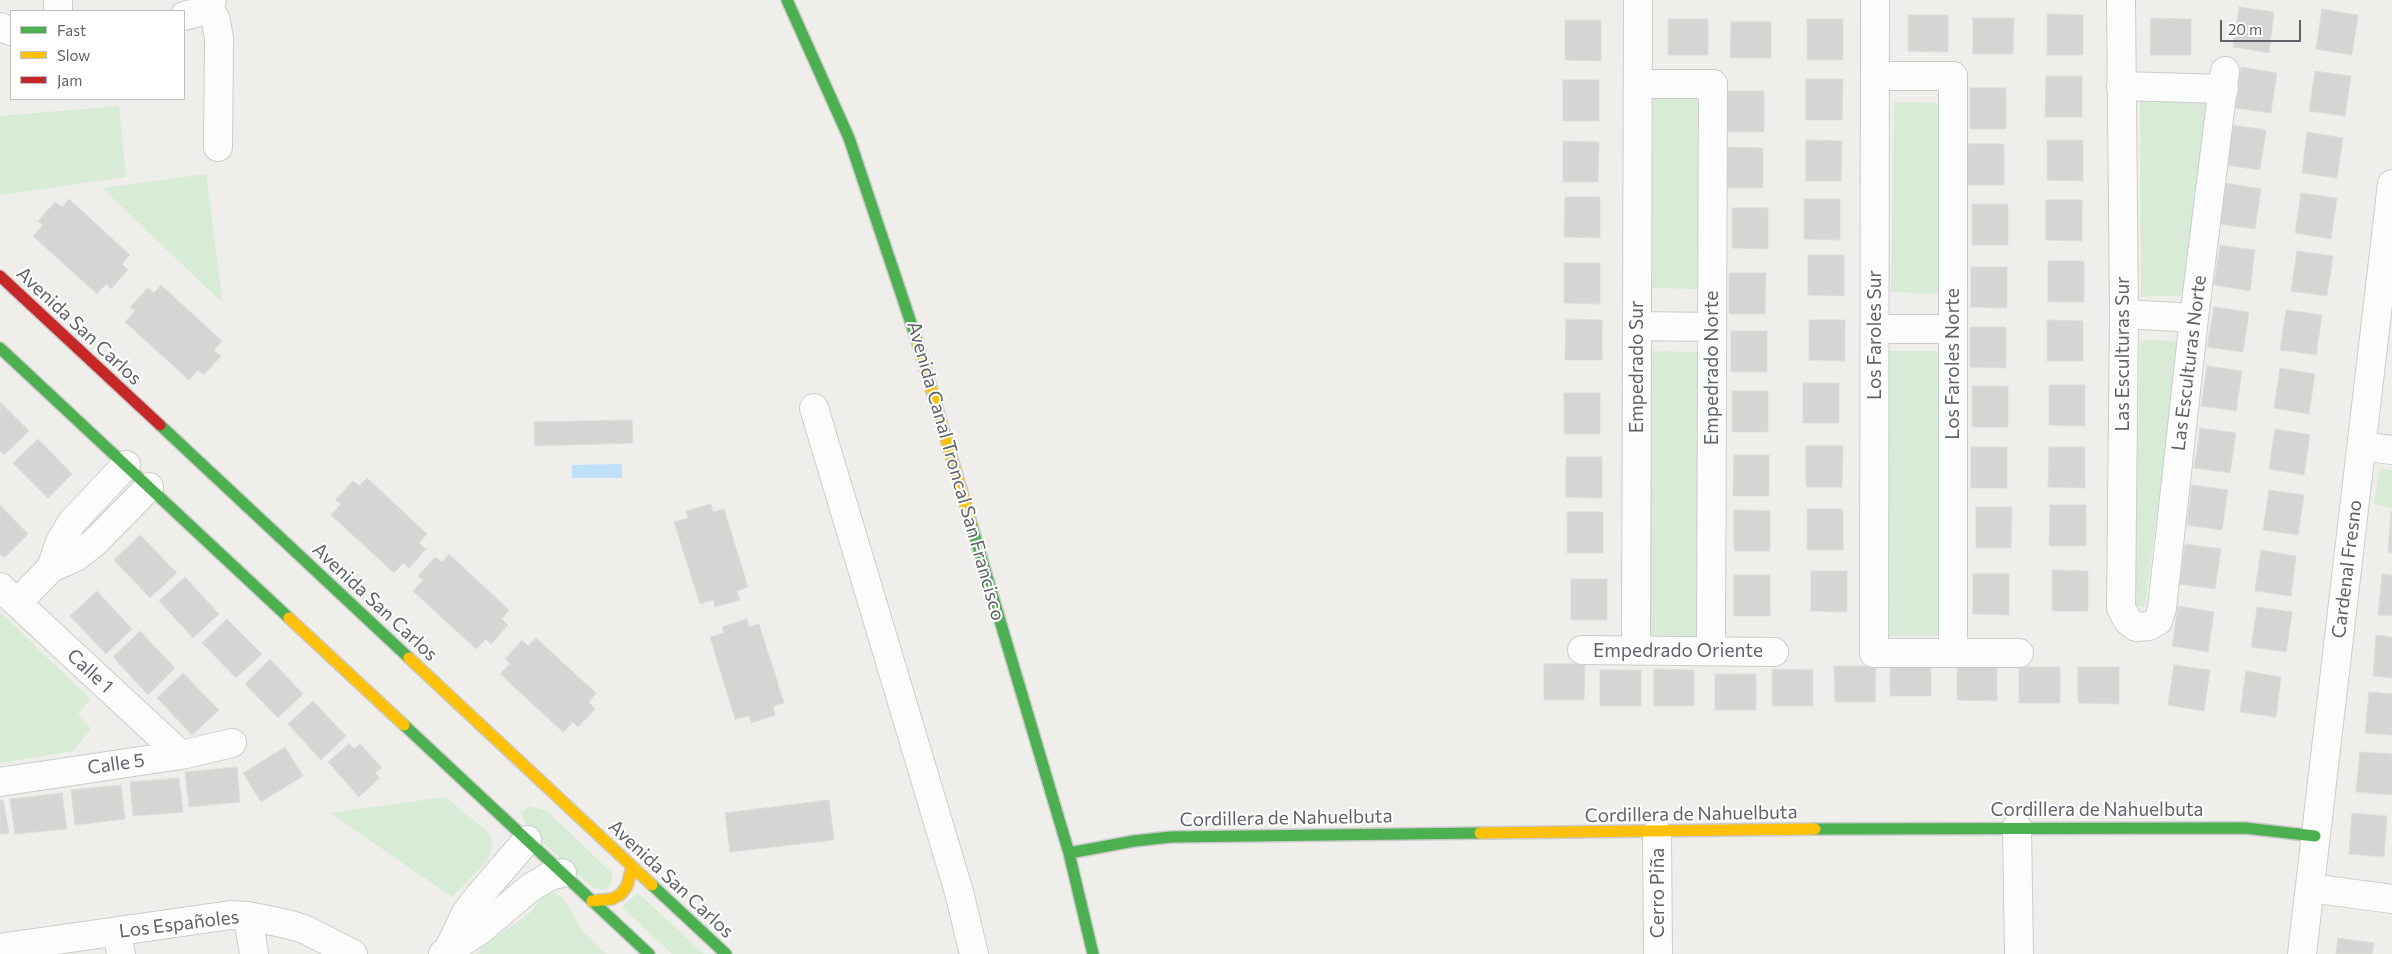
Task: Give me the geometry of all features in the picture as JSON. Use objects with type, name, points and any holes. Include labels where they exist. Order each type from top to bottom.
[{"type":"street","name":"Avenida Canal Troncal San Francisco","points":[[787,0],[814,55],[849,138],[908,306],[1069,854],[1093,954]]},
{"type":"street","name":"Empedrado Sur","points":[[1636,651],[1638,0]]},
{"type":"street","name":"Las Esculturas Sur","points":[[2121,0],[2124,314],[2121,608],[2128,621]]},
{"type":"street","points":[[185,16],[196,15],[211,3],[216,20],[219,39],[218,147]]},
{"type":"street","name":"Los Faroles Sur","points":[[1875,9],[1874,652],[1953,653]]},
{"type":"street","name":"Los Faroles Norte","points":[[1874,76],[1954,76],[1953,653]]},
{"type":"street","name":"Las Esculturas Norte","points":[[2121,86],[2224,80],[2194,318],[2162,608],[2158,621],[2149,626],[2136,626],[2128,621]]},
{"type":"street","name":"Empedrado Norte","points":[[1638,84],[1713,84],[1711,651]]},
{"type":"street","name":"Cardenal Fresno","points":[[2302,954],[2392,184]]},
{"type":"street","name":"Avenida San Carlos","points":[[0,276],[726,954]]},
{"type":"street","points":[[2124,314],[2194,318]]},
{"type":"street","points":[[1637,326],[1712,327]]},
{"type":"street","points":[[1875,329],[1953,330]]},
{"type":"street","points":[[0,348],[649,954]]},
{"type":"street","points":[[814,408],[959,892],[974,954]]},
{"type":"street","points":[[2362,446],[2392,450]]},
{"type":"street","points":[[51,568],[60,542],[72,522],[126,465]]},
{"type":"street","points":[[8,595],[51,568],[76,557],[95,542],[149,487]]},
{"type":"street","name":"Calle 1","points":[[8,595],[181,755]]},
{"type":"street","name":"Empedrado Oriente","points":[[1582,650],[1774,652]]},
{"type":"street","points":[[1953,653],[2019,653]]},
{"type":"street","name":"Calle 5","points":[[0,782],[181,755],[232,743]]},
{"type":"street","name":"Cordillera de Nahuelbuta","points":[[1069,854],[1171,837],[2016,827],[2246,828],[2316,836]]},
{"type":"street","points":[[2016,827],[2019,954]]},
{"type":"street","name":"Cerro Piña","points":[[1658,832],[1658,954]]},
{"type":"street","points":[[446,952],[475,902],[527,840]]},
{"type":"street","points":[[592,901],[612,899],[621,894],[631,877],[632,867]]},
{"type":"street","points":[[446,952],[479,931],[530,888],[550,876],[562,873]]},
{"type":"street","points":[[2310,888],[2392,899]]},
{"type":"street","name":"Los Españoles","points":[[0,948],[119,942],[214,916],[248,916],[304,929],[352,954]]},
{"type":"street","points":[[248,916],[254,954]]},
{"type":"green space","points":[[1653,98],[1701,99],[1698,289],[1649,288]]},
{"type":"green space","points":[[2140,100],[2210,103],[2187,295],[2141,297]]},
{"type":"green space","points":[[1894,102],[1943,103],[1940,294],[1891,292]]},
{"type":"green space","points":[[119,106],[126,177],[0,195],[0,116]]},
{"type":"green space","points":[[206,174],[223,303],[102,188]]},
{"type":"green space","points":[[2140,340],[2179,341],[2145,607],[2135,606]]},
{"type":"green space","points":[[1648,351],[1701,352],[1700,637],[1646,636]]},
{"type":"green space","points":[[1889,351],[1943,351],[1941,636],[1888,636]]},
{"type":"green space","points":[[2380,468],[2392,470],[2392,508],[2374,504]]},
{"type":"green space","points":[[0,612],[90,699],[78,714],[91,729],[73,751],[0,763]]},
{"type":"green space","points":[[445,797],[488,832],[493,842],[488,860],[452,897],[330,813]]},
{"type":"green space","points":[[529,806],[547,811],[612,873],[611,884],[606,890],[593,888],[529,830],[521,813]]},
{"type":"green space","points":[[553,892],[563,898],[583,932],[606,954],[476,954],[485,945],[531,912],[542,896]]},
{"type":"green space","points":[[638,893],[704,954],[672,954],[622,907]]},
{"type":"water","points":[[622,464],[622,478],[572,478],[572,465]]},
{"type":"building","points":[[2239,7],[2274,12],[2269,53],[2233,47]]},
{"type":"building","points":[[2322,9],[2358,15],[2352,55],[2316,49]]},
{"type":"building","points":[[2047,14],[2083,15],[2083,55],[2047,55]]},
{"type":"building","points":[[1908,15],[1948,15],[1948,52],[1908,51]]},
{"type":"building","points":[[1973,18],[2014,18],[2013,54],[1973,54]]},
{"type":"building","points":[[2151,18],[2191,19],[2191,55],[2150,55]]},
{"type":"building","points":[[1668,19],[1708,19],[1708,55],[1668,55]]},
{"type":"building","points":[[1807,19],[1843,19],[1843,60],[1807,60]]},
{"type":"building","points":[[1565,20],[1601,20],[1601,61],[1565,60]]},
{"type":"building","points":[[1731,22],[1771,22],[1771,58],[1730,58]]},
{"type":"building","points":[[2241,67],[2277,73],[2271,113],[2235,108]]},
{"type":"building","points":[[2315,71],[2351,76],[2345,116],[2309,111]]},
{"type":"building","points":[[2046,76],[2082,76],[2082,117],[2045,117]]},
{"type":"building","points":[[1806,79],[1843,79],[1842,120],[1806,120]]},
{"type":"building","points":[[1563,80],[1599,80],[1599,121],[1563,121]]},
{"type":"building","points":[[1970,88],[2006,88],[2006,129],[1970,129]]},
{"type":"building","points":[[1728,91],[1764,91],[1764,132],[1728,132]]},
{"type":"building","points":[[2231,125],[2266,130],[2260,170],[2225,165]]},
{"type":"building","points":[[2307,132],[2343,138],[2337,178],[2302,173]]},
{"type":"building","points":[[1806,140],[1842,141],[1841,181],[1806,181]]},
{"type":"building","points":[[2047,140],[2083,140],[2083,181],[2047,180]]},
{"type":"building","points":[[1563,141],[1599,142],[1598,182],[1563,182]]},
{"type":"building","points":[[1968,144],[2004,144],[2004,185],[1968,185]]},
{"type":"building","points":[[1727,147],[1763,148],[1763,188],[1727,188]]},
{"type":"building","points":[[2226,183],[2261,189],[2255,229],[2220,224]]},
{"type":"building","points":[[2301,193],[2337,198],[2331,239],[2295,233]]},
{"type":"building","points":[[1565,197],[1600,197],[1600,238],[1564,237]]},
{"type":"building","points":[[69,199],[130,255],[122,264],[128,270],[111,289],[106,284],[97,294],[33,236],[43,225],[38,221],[55,202],[62,207]]},
{"type":"building","points":[[1804,199],[1840,199],[1840,240],[1804,239]]},
{"type":"building","points":[[2046,200],[2082,200],[2082,241],[2046,240]]},
{"type":"building","points":[[1972,204],[2008,204],[2008,245],[1972,245]]},
{"type":"building","points":[[1732,208],[1768,208],[1768,249],[1732,248]]},
{"type":"building","points":[[2220,245],[2255,250],[2250,291],[2214,285]]},
{"type":"building","points":[[2297,251],[2333,256],[2327,296],[2291,291]]},
{"type":"building","points":[[1808,255],[1844,255],[1844,296],[1808,295]]},
{"type":"building","points":[[2048,261],[2084,261],[2084,302],[2048,302]]},
{"type":"building","points":[[1564,263],[1600,263],[1600,304],[1564,303]]},
{"type":"building","points":[[1971,267],[2007,267],[2007,308],[1971,307]]},
{"type":"building","points":[[1729,273],[1766,273],[1765,314],[1729,314]]},
{"type":"building","points":[[161,285],[222,341],[214,350],[221,356],[204,375],[198,370],[189,380],[125,322],[135,311],[130,307],[148,288],[154,293]]},
{"type":"building","points":[[2214,307],[2249,312],[2243,352],[2207,347]]},
{"type":"building","points":[[2286,310],[2322,315],[2316,355],[2280,350]]},
{"type":"building","points":[[1566,319],[1602,320],[1602,360],[1565,360]]},
{"type":"building","points":[[1809,320],[1845,320],[1845,361],[1809,360]]},
{"type":"building","points":[[2047,320],[2083,321],[2083,361],[2047,361]]},
{"type":"building","points":[[1970,327],[2006,327],[2006,368],[1970,367]]},
{"type":"building","points":[[1731,331],[1767,331],[1767,372],[1731,372]]},
{"type":"building","points":[[2207,366],[2242,371],[2236,411],[2201,406]]},
{"type":"building","points":[[2280,368],[2315,374],[2309,414],[2274,408]]},
{"type":"building","points":[[1803,383],[1839,383],[1839,423],[1803,423]]},
{"type":"building","points":[[2049,385],[2085,385],[2085,426],[2049,425]]},
{"type":"building","points":[[1972,386],[2008,386],[2008,427],[1972,427]]},
{"type":"building","points":[[1732,391],[1768,391],[1768,432],[1732,432]]},
{"type":"building","points":[[1564,393],[1600,393],[1600,434],[1564,434]]},
{"type":"building","points":[[0,402],[29,431],[4,455],[0,451]]},
{"type":"building","points":[[632,420],[633,443],[535,446],[534,422]]},
{"type":"building","points":[[2200,428],[2236,433],[2230,473],[2194,468]]},
{"type":"building","points":[[2275,429],[2310,435],[2304,475],[2269,469]]},
{"type":"building","points":[[38,439],[72,474],[48,498],[13,463]]},
{"type":"building","points":[[1806,446],[1843,446],[1842,487],[1806,487]]},
{"type":"building","points":[[1971,447],[2007,447],[2007,488],[1971,488]]},
{"type":"building","points":[[2049,447],[2085,447],[2085,488],[2048,487]]},
{"type":"building","points":[[1734,455],[1769,455],[1769,496],[1733,496]]},
{"type":"building","points":[[1566,457],[1602,457],[1602,498],[1566,497]]},
{"type":"building","points":[[367,478],[427,534],[419,543],[426,549],[409,568],[403,563],[394,573],[331,515],[341,504],[335,500],[353,481],[359,486]]},
{"type":"building","points":[[2192,485],[2228,490],[2222,530],[2187,525]]},
{"type":"building","points":[[2269,490],[2304,495],[2298,535],[2263,530]]},
{"type":"building","points":[[711,504],[713,512],[724,509],[748,587],[737,591],[740,600],[715,607],[713,600],[700,604],[674,522],[688,518],[686,511]]},
{"type":"building","points":[[0,505],[28,534],[4,558],[0,554]]},
{"type":"building","points":[[2050,505],[2086,505],[2086,546],[2049,546]]},
{"type":"building","points":[[1976,507],[2012,507],[2011,548],[1976,548]]},
{"type":"building","points":[[1807,509],[1843,509],[1843,550],[1807,550]]},
{"type":"building","points":[[1734,510],[1770,511],[1770,551],[1734,551]]},
{"type":"building","points":[[1567,512],[1603,512],[1603,553],[1567,553]]},
{"type":"building","points":[[2392,512],[2392,553],[2388,552]]},
{"type":"building","points":[[140,535],[177,573],[150,598],[114,560]]},
{"type":"building","points":[[2185,544],[2221,549],[2215,589],[2179,584]]},
{"type":"building","points":[[2261,550],[2296,556],[2291,596],[2255,591]]},
{"type":"building","points":[[449,554],[509,610],[502,619],[508,625],[491,644],[486,639],[476,649],[413,591],[423,580],[418,576],[435,557],[442,562]]},
{"type":"building","points":[[2052,570],[2088,571],[2088,611],[2052,611]]},
{"type":"building","points":[[1811,571],[1847,571],[1847,612],[1811,611]]},
{"type":"building","points":[[1973,574],[2009,574],[2009,615],[1973,614]]},
{"type":"building","points":[[2382,574],[2392,575],[2392,616],[2378,615]]},
{"type":"building","points":[[1734,575],[1770,575],[1770,616],[1734,616]]},
{"type":"building","points":[[185,577],[219,614],[193,638],[159,601]]},
{"type":"building","points":[[1571,579],[1607,579],[1607,620],[1571,620]]},
{"type":"building","points":[[97,591],[132,629],[106,654],[70,616]]},
{"type":"building","points":[[2178,606],[2214,612],[2208,652],[2172,646]]},
{"type":"building","points":[[2257,607],[2292,612],[2286,652],[2251,647]]},
{"type":"building","points":[[227,619],[262,654],[236,678],[202,643]]},
{"type":"building","points":[[747,619],[749,627],[759,624],[784,703],[773,706],[775,715],[751,723],[749,716],[735,719],[710,637],[724,633],[722,627]]},
{"type":"building","points":[[140,631],[175,668],[148,695],[113,657]]},
{"type":"building","points":[[2376,635],[2392,637],[2392,678],[2373,676]]},
{"type":"building","points":[[536,638],[596,693],[589,702],[595,709],[578,727],[573,722],[563,732],[500,674],[510,664],[505,659],[522,640],[528,646]]},
{"type":"building","points":[[270,659],[303,694],[278,718],[245,684]]},
{"type":"building","points":[[1890,660],[1931,660],[1931,696],[1890,696]]},
{"type":"building","points":[[1544,664],[1585,664],[1584,700],[1544,700]]},
{"type":"building","points":[[1957,664],[1997,665],[1997,701],[1957,700]]},
{"type":"building","points":[[2174,665],[2210,670],[2204,711],[2168,705]]},
{"type":"building","points":[[1834,666],[1876,666],[1875,702],[1835,702]]},
{"type":"building","points":[[2019,667],[2060,667],[2060,703],[2019,703]]},
{"type":"building","points":[[2078,667],[2119,667],[2119,704],[2078,703]]},
{"type":"building","points":[[1654,669],[1694,670],[1694,706],[1654,706]]},
{"type":"building","points":[[1772,669],[1813,670],[1813,706],[1772,706]]},
{"type":"building","points":[[1600,670],[1641,670],[1641,706],[1600,706]]},
{"type":"building","points":[[2246,671],[2281,677],[2276,717],[2240,712]]},
{"type":"building","points":[[183,673],[219,710],[192,735],[157,698]]},
{"type":"building","points":[[1715,674],[1756,674],[1756,710],[1715,710]]},
{"type":"building","points":[[2369,692],[2392,694],[2392,735],[2365,733]]},
{"type":"building","points":[[313,701],[346,736],[321,760],[288,724]]},
{"type":"building","points":[[349,744],[354,749],[360,744],[382,768],[375,773],[380,778],[359,797],[328,762]]},
{"type":"building","points":[[285,747],[303,776],[261,802],[243,773]]},
{"type":"building","points":[[2360,752],[2392,754],[2392,795],[2356,792]]},
{"type":"building","points":[[237,767],[240,802],[189,807],[185,772]]},
{"type":"building","points":[[179,778],[183,812],[133,816],[130,782]]},
{"type":"building","points":[[121,785],[125,819],[75,825],[71,790]]},
{"type":"building","points":[[62,793],[67,829],[15,834],[10,799]]},
{"type":"building","points":[[3,800],[9,833],[0,834],[0,801]]},
{"type":"building","points":[[829,800],[834,840],[730,852],[725,813]]},
{"type":"building","points":[[2352,813],[2387,816],[2384,857],[2349,854]]},
{"type":"building","points":[[2338,938],[2374,943],[2372,954],[2336,954]]},
{"type":"traffic: fast","points":[[787,0],[849,138],[917,341]]},
{"type":"traffic: fast","points":[[0,348],[289,618]]},
{"type":"traffic: fast","points":[[160,425],[409,658]]},
{"type":"traffic: fast","points":[[971,523],[1069,853],[1093,954]]},
{"type":"traffic: fast","points":[[404,725],[649,954]]},
{"type":"traffic: fast","points":[[1815,829],[2245,828],[2315,836]]},
{"type":"traffic: fast","points":[[1069,853],[1134,841],[1171,837],[1480,833]]},
{"type":"traffic: fast","points":[[652,885],[726,954]]},
{"type":"traffic: slow","points":[[917,341],[971,523]]},
{"type":"traffic: slow","points":[[289,618],[404,725]]},
{"type":"traffic: slow","points":[[409,658],[652,885]]},
{"type":"traffic: slow","points":[[1480,833],[1815,829]]},
{"type":"traffic: slow","points":[[592,901],[612,899],[621,894],[627,886],[632,867]]},
{"type":"traffic: jam","points":[[0,276],[160,425]]}]
